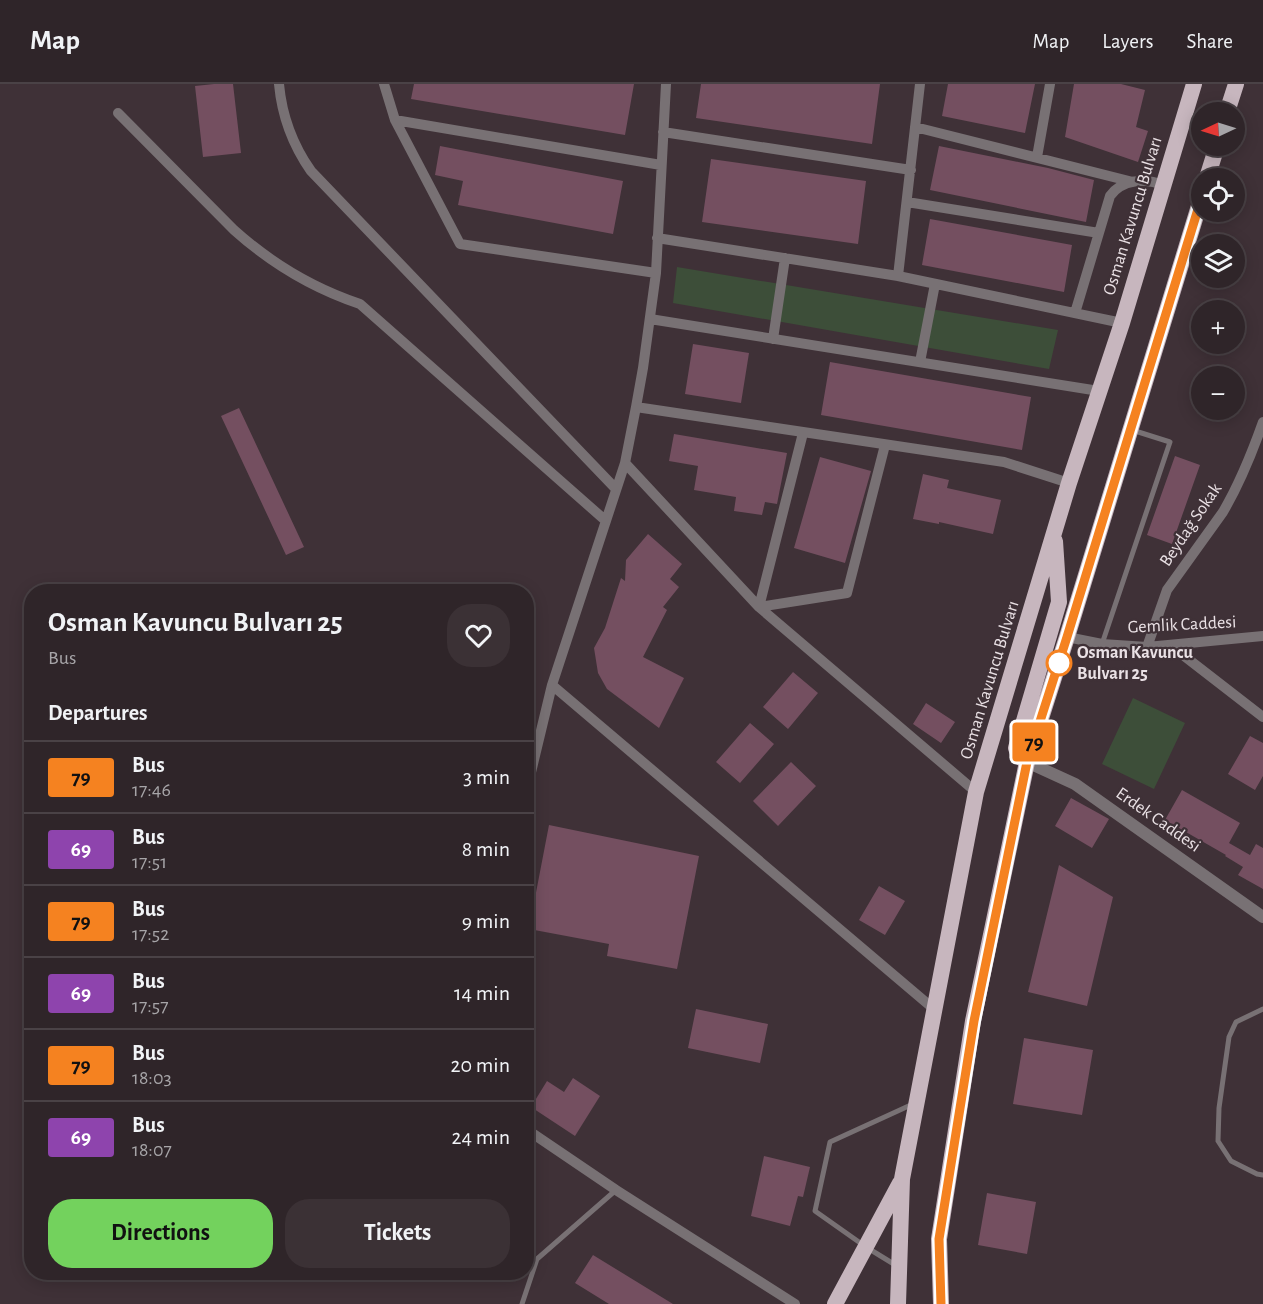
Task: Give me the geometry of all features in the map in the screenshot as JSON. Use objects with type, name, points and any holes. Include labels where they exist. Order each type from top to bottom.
[{"type":"highway","name":"Osman Kavuncu Bulvarı","points":[[898,1304],[902,1179],[976,792],[1054,531],[1122,323],[1194,84]]},
{"type":"highway","points":[[1230,102],[1236,84]]},
{"type":"highway","points":[[941,1304],[939,1239],[974,1021],[1027,762],[1194,222]]},
{"type":"highway","points":[[1027,762],[1019,756],[1016,748],[1059,602],[1054,531]]},
{"type":"highway","points":[[835,1304],[902,1179]]},
{"type":"street","points":[[279,84],[282,108],[290,135],[311,171],[616,489]]},
{"type":"street","points":[[384,84],[395,120],[460,244],[656,273]]},
{"type":"street","points":[[534,760],[552,685],[625,464],[656,273],[666,84]]},
{"type":"street","points":[[898,276],[921,84]]},
{"type":"street","points":[[1037,157],[1050,84]]},
{"type":"street","points":[[118,113],[250,244],[285,270],[303,280],[340,298],[360,304],[606,521]]},
{"type":"street","points":[[395,120],[661,165]]},
{"type":"street","points":[[915,127],[1133,182]]},
{"type":"street","points":[[663,132],[910,170]]},
{"type":"street","points":[[1075,313],[1110,196],[1119,187],[1133,182],[1148,181],[1164,185]]},
{"type":"street","points":[[907,202],[1099,234]]},
{"type":"street","points":[[657,238],[898,276],[1122,323]]},
{"type":"street","points":[[773,339],[785,258]]},
{"type":"street","points":[[920,362],[935,284]]},
{"type":"street","points":[[650,319],[1099,391]]},
{"type":"street","points":[[636,407],[1004,462],[1069,483]]},
{"type":"street","name":"Beydağ Sokak","points":[[1147,647],[1167,590],[1231,500],[1263,422]]},
{"type":"street","points":[[759,607],[803,433]]},
{"type":"street","points":[[759,607],[847,593],[885,445]]},
{"type":"street","points":[[625,464],[759,607],[976,792]]},
{"type":"street","name":"Gemlik Caddesi","points":[[1067,637],[1102,644],[1147,647],[1263,636]]},
{"type":"street","points":[[1170,645],[1263,717]]},
{"type":"street","points":[[552,685],[934,1010]]},
{"type":"street","name":"Erdek Caddesi","points":[[1027,762],[1075,784],[1263,916]]},
{"type":"street","points":[[534,1134],[616,1190],[795,1304]]},
{"type":"lane","points":[[1102,644],[1170,442],[1130,430]]},
{"type":"lane","points":[[1263,1009],[1236,1022],[1229,1037],[1218,1108],[1218,1141],[1231,1161],[1263,1175]]},
{"type":"lane","points":[[898,1267],[815,1211],[830,1142],[917,1102]]},
{"type":"lane","points":[[534,1268],[537,1259],[616,1190]]},
{"type":"lane","points":[[522,1304],[530,1280]]},
{"type":"green space","points":[[677,267],[1058,330],[1049,369],[673,303]]},
{"type":"green space","points":[[1133,698],[1185,723],[1154,789],[1102,764]]},
{"type":"building","points":[[233,84],[241,153],[203,157],[195,86]]},
{"type":"building","points":[[414,84],[634,84],[625,135],[411,99]]},
{"type":"building","points":[[701,84],[880,84],[872,144],[696,118]]},
{"type":"building","points":[[948,84],[1035,84],[1025,133],[942,116]]},
{"type":"building","points":[[1074,84],[1121,84],[1145,90],[1136,127],[1148,131],[1138,162],[1065,137]]},
{"type":"building","points":[[440,146],[623,181],[613,234],[458,205],[463,181],[435,175]]},
{"type":"building","points":[[939,146],[1048,168],[1094,180],[1086,222],[930,190]]},
{"type":"building","points":[[711,159],[866,181],[858,244],[702,222]]},
{"type":"building","points":[[930,219],[1072,245],[1064,292],[922,265]]},
{"type":"building","points":[[693,344],[749,353],[741,403],[685,394]]},
{"type":"building","points":[[830,362],[1031,397],[1022,450],[821,415]]},
{"type":"building","points":[[239,408],[304,547],[286,555],[221,416]]},
{"type":"building","points":[[674,434],[787,453],[777,504],[765,502],[762,515],[734,511],[736,497],[694,490],[698,466],[669,461]]},
{"type":"building","points":[[1175,456],[1200,465],[1172,544],[1147,535]]},
{"type":"building","points":[[820,457],[871,471],[845,563],[794,548]]},
{"type":"building","points":[[923,474],[949,480],[947,488],[1001,500],[993,534],[939,522],[939,524],[913,519]]},
{"type":"building","points":[[648,534],[682,564],[670,579],[679,587],[663,607],[667,610],[643,657],[684,678],[659,728],[607,689],[598,673],[594,648],[605,628],[621,578],[625,581],[626,560]]},
{"type":"building","points":[[793,672],[818,693],[788,729],[763,707]]},
{"type":"building","points":[[926,703],[955,722],[941,743],[913,724]]},
{"type":"building","points":[[750,723],[774,744],[740,783],[716,762]]},
{"type":"building","points":[[1250,736],[1263,743],[1263,776],[1255,790],[1228,774]]},
{"type":"building","points":[[791,762],[816,786],[778,826],[753,801]]},
{"type":"building","points":[[1182,790],[1240,823],[1229,843],[1250,855],[1256,844],[1263,848],[1263,889],[1238,875],[1243,867],[1226,855],[1165,820]]},
{"type":"building","points":[[1071,798],[1109,819],[1092,848],[1055,826]]},
{"type":"building","points":[[549,825],[699,856],[677,969],[607,956],[609,944],[534,930],[534,903]]},
{"type":"building","points":[[1059,865],[1113,897],[1087,1006],[1028,992]]},
{"type":"building","points":[[879,886],[905,901],[885,935],[859,920]]},
{"type":"building","points":[[696,1009],[768,1024],[760,1063],[688,1048]]},
{"type":"building","points":[[1024,1038],[1093,1050],[1082,1115],[1013,1104]]},
{"type":"building","points":[[573,1078],[600,1096],[575,1136],[534,1109],[534,1102],[547,1081],[564,1092]]},
{"type":"building","points":[[764,1156],[810,1167],[803,1197],[798,1196],[790,1226],[751,1216]]},
{"type":"building","points":[[987,1193],[1036,1202],[1027,1254],[978,1245]]},
{"type":"building","points":[[593,1255],[673,1304],[609,1304],[575,1283]]},
{"type":"bus line","name":"79","points":[[941,1304],[939,1239],[974,1021],[1027,762],[1194,222]]},
{"type":"place","name":"Osman Kavuncu Bulvarı 25","points":[[1059,663]]}]
